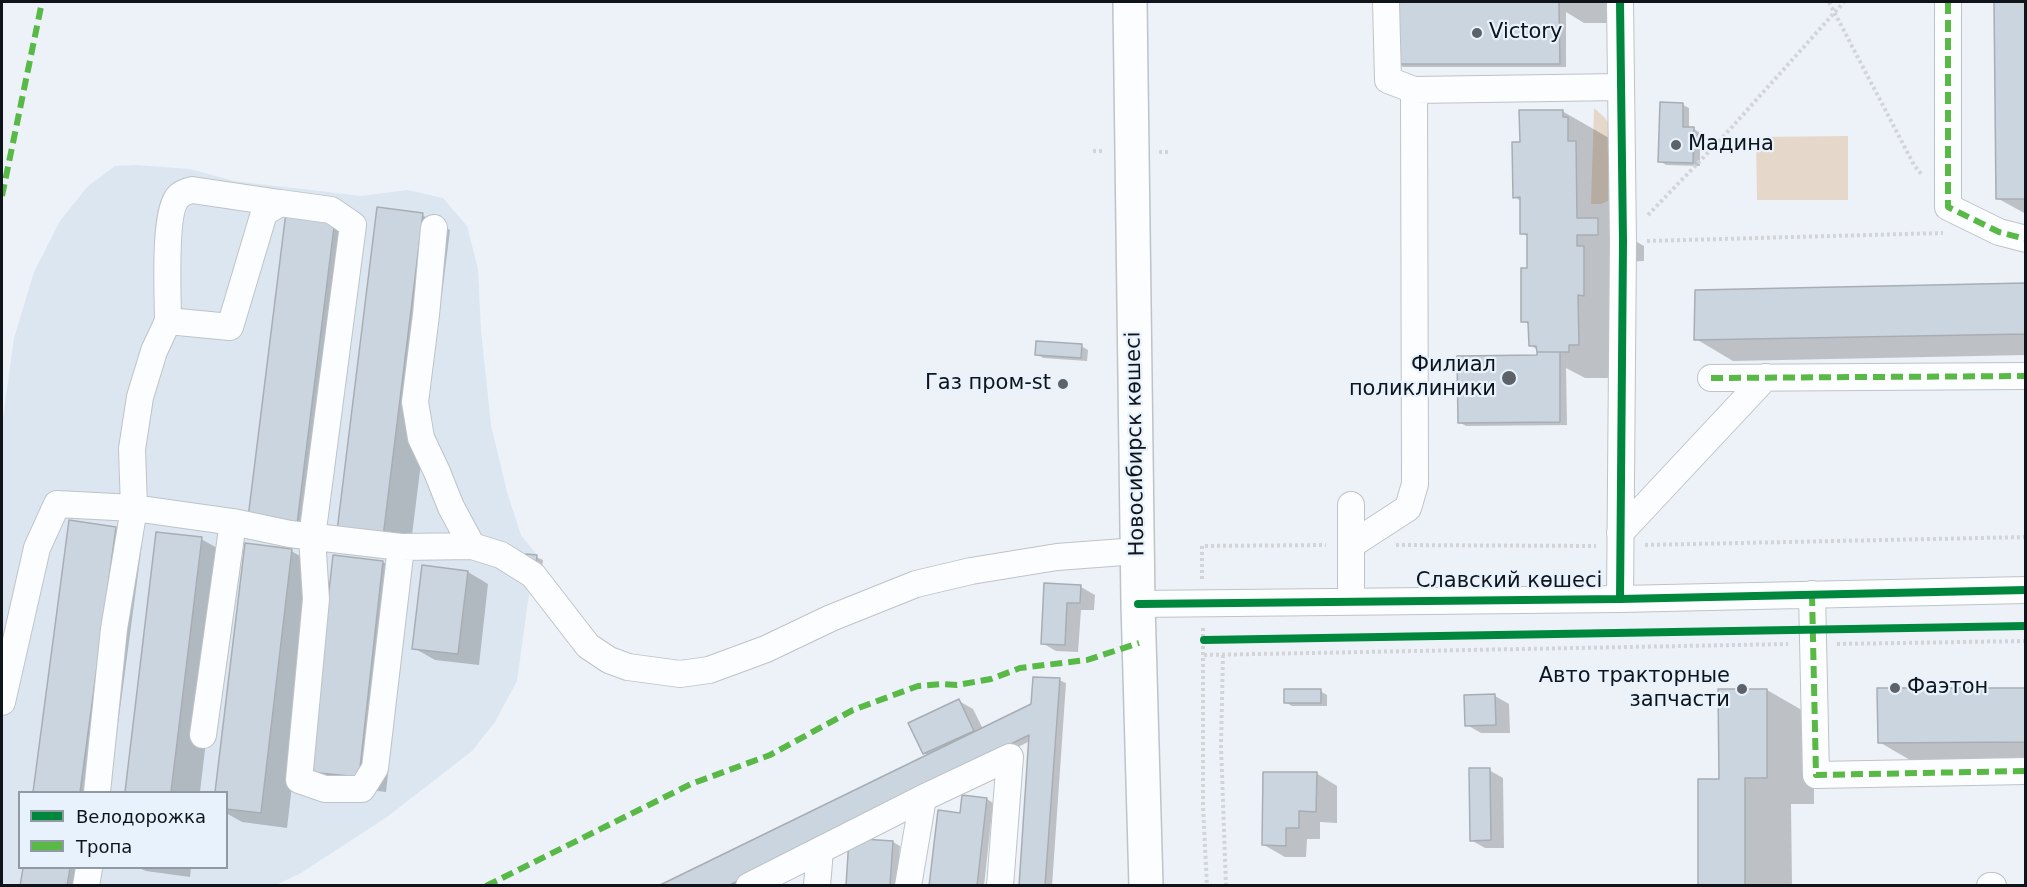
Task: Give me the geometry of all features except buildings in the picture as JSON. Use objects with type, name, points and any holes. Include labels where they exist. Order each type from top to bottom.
[{"type":"main road","name":"Новосибирск көшесі","points":[[1130,2],[1137,551],[1146,885]]},
{"type":"street","points":[[1386,2],[1388,80],[1414,90],[1621,87]]},
{"type":"street","points":[[1620,2],[1623,242],[1620,599]]},
{"type":"street","points":[[1948,2],[1948,207],[1999,232],[2025,239]]},
{"type":"street","points":[[1351,545],[1408,508],[1415,484],[1414,90]]},
{"type":"street","points":[[97,791],[114,629],[134,508],[132,449],[140,397],[154,351],[168,321],[169,230],[172,210],[179,196],[192,190],[331,210],[353,225],[312,537],[316,599],[299,780],[325,789],[362,789],[375,768],[400,547]]},
{"type":"street","points":[[168,321],[230,327],[264,213],[280,203]]},
{"type":"street","points":[[434,228],[415,402],[421,438],[451,507],[472,546]]},
{"type":"street","points":[[1711,378],[2025,376]]},
{"type":"street","points":[[1620,533],[1766,377]]},
{"type":"street","points":[[2,702],[38,548],[57,504],[134,508],[233,522],[290,534],[400,547],[472,546],[501,555],[534,574],[588,646],[609,660],[628,667],[680,674],[709,670],[766,649],[831,618],[916,584],[971,571],[1057,557],[1137,551]]},
{"type":"street","points":[[1351,505],[1351,601]]},
{"type":"street","points":[[202,735],[233,522]]},
{"type":"street","name":"Славский көшесі","points":[[1138,604],[1620,599],[2025,590]]},
{"type":"street","points":[[1812,594],[1816,775],[2025,771]]},
{"type":"street","points":[[749,885],[1010,757],[1000,885]]},
{"type":"street","points":[[908,885],[923,798]]},
{"type":"street","points":[[817,885],[820,850]]},
{"type":"street","points":[[86,885],[89,869]]},
{"type":"path","points":[[1829,2],[1914,165],[1948,207]]},
{"type":"path","points":[[1623,242],[1723,137],[1844,2]]},
{"type":"path","points":[[1671,240],[1952,233]]},
{"type":"path","points":[[1204,640],[1216,640]]},
{"type":"path","points":[[1207,885],[1203,806],[1204,655],[2025,641]]},
{"type":"path","points":[[1223,655],[1221,745],[1226,885]]},
{"type":"shaded area","points":[[1594,108],[1609,124],[1608,201],[1601,204],[1591,204]]},
{"type":"shaded area","points":[[1848,136],[1848,200],[1757,200],[1756,137]]},
{"type":"shaded area","points":[[136,165],[190,169],[234,181],[362,196],[408,190],[443,198],[467,226],[478,269],[481,330],[491,425],[507,492],[521,535],[537,555],[517,681],[495,722],[472,751],[387,817],[301,873],[276,885],[2,886],[2,425],[14,338],[34,272],[60,221],[88,186],[115,166]]},
{"type":"marked path","points":[[2,196],[42,2]]},
{"type":"marked path","points":[[1948,2],[1948,207],[1999,232],[2026,239]]},
{"type":"marked path","points":[[1711,378],[2026,376]]},
{"type":"marked path","points":[[1812,594],[1816,775],[2026,771]]},
{"type":"marked path","points":[[486,886],[691,784],[770,755],[853,710],[918,686],[957,685],[991,679],[1020,668],[1087,660],[1139,643]]},
{"type":"cycle path","points":[[1620,2],[1623,242],[1620,599]]},
{"type":"cycle path","points":[[1138,604],[1620,599],[2026,590]]},
{"type":"cycle path","points":[[1204,640],[2026,626]]},
{"type":"place","name":"Victory","points":[[1477,33]]},
{"type":"place","name":"Мадина","points":[[1676,145]]},
{"type":"place","name":"Филиал поликлиники","points":[[1509,378]]},
{"type":"place","name":"Газ пром-st","points":[[1063,384]]},
{"type":"place","name":"Фаэтон","points":[[1895,688]]},
{"type":"place","name":"Авто тракторные запчасти","points":[[1742,689]]}]
